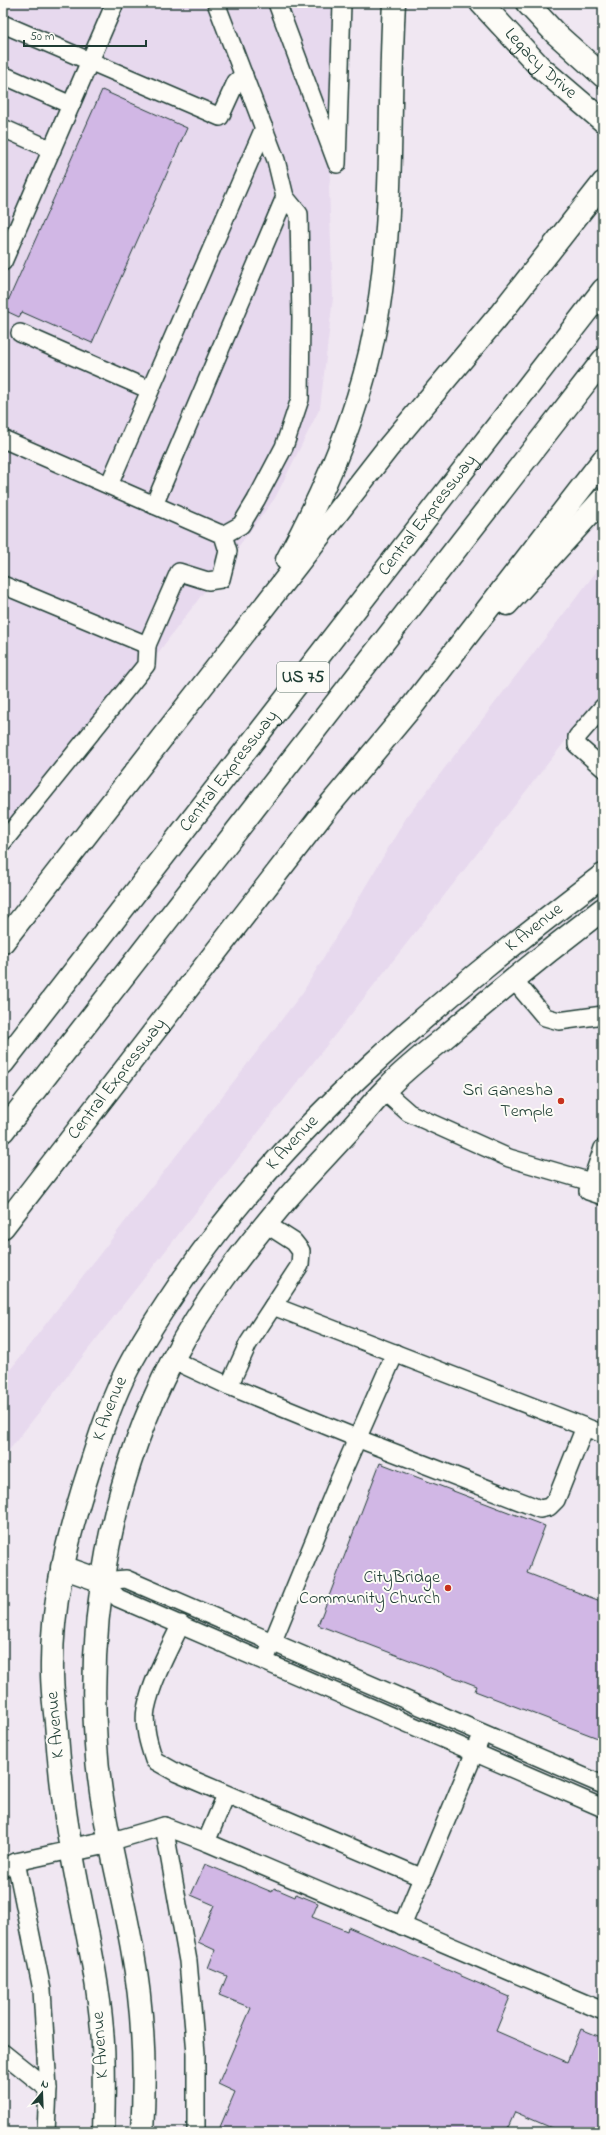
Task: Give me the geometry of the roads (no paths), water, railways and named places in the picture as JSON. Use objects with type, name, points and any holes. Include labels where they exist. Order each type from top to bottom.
[{"type":"main road","points":[[253,620],[307,523],[327,480],[353,412],[371,349],[380,299],[386,241],[394,3]]},
{"type":"main road","name":"Legacy Drive","points":[[481,3],[536,62],[582,105],[603,121]]},
{"type":"main road","name":"Legacy Drive","points":[[527,3],[555,33],[603,76]]},
{"type":"main road","points":[[542,3],[555,33]]},
{"type":"main road","points":[[3,941],[387,449],[501,313],[603,182]]},
{"type":"main road","name":"Central Expressway","points":[[3,1064],[603,290]]},
{"type":"main road","name":"US 75","points":[[3,1131],[603,360]]},
{"type":"main road","name":"Central Expressway","points":[[3,1227],[328,807],[402,718],[603,460]]},
{"type":"main road","points":[[402,718],[603,499]]},
{"type":"main road","name":"K Avenue","points":[[103,2132],[104,2096],[102,2029],[92,1957],[71,1850],[58,1751],[52,1671],[54,1633],[62,1567],[74,1519],[104,1423],[123,1379],[142,1343],[207,1243],[239,1201],[351,1083],[420,1020],[516,942],[603,875]]},
{"type":"main road","name":"K Avenue","points":[[142,2132],[145,2091],[142,2020],[133,1949],[109,1842],[96,1748],[93,1675],[102,1581],[112,1524],[126,1473],[148,1414],[173,1360],[195,1321],[224,1277],[308,1174],[384,1091],[513,978],[603,909]]},
{"type":"main road","points":[[142,1343],[173,1360]]},
{"type":"main road","points":[[62,1567],[102,1581]]},
{"type":"main road","points":[[71,1850],[109,1842]]},
{"type":"lane","points":[[3,262],[115,3]]},
{"type":"lane","points":[[216,3],[276,160],[285,197],[300,214],[300,399],[284,447],[256,500],[241,525],[223,535]]},
{"type":"lane","points":[[279,4],[337,164],[342,3]]},
{"type":"lane","points":[[3,24],[220,117],[236,82],[244,75]]},
{"type":"lane","points":[[3,75],[71,105]]},
{"type":"lane","points":[[3,128],[52,150]]},
{"type":"lane","points":[[109,485],[264,128]]},
{"type":"lane","points":[[154,505],[285,197]]},
{"type":"lane","points":[[20,333],[150,390]]},
{"type":"lane","points":[[3,439],[223,535],[228,551],[221,579],[208,581],[180,572],[146,645],[146,665],[3,842]]},
{"type":"lane","points":[[3,585],[146,645]]},
{"type":"lane","points":[[603,707],[577,737],[577,745],[603,768]]},
{"type":"lane","points":[[513,978],[545,1017],[559,1021],[603,1016]]},
{"type":"lane","points":[[384,1091],[409,1113],[509,1158],[591,1182]]},
{"type":"lane","points":[[603,1148],[588,1191],[603,1196]]},
{"type":"lane","points":[[229,1386],[248,1344],[300,1265],[301,1252],[294,1242],[266,1224]]},
{"type":"lane","points":[[273,1306],[603,1434]]},
{"type":"lane","points":[[264,1662],[321,1524],[395,1353]]},
{"type":"lane","points":[[173,1360],[229,1386],[359,1439],[540,1509],[549,1507],[556,1500],[585,1427]]},
{"type":"lane","points":[[102,1581],[126,1579],[603,1785]]},
{"type":"lane","points":[[102,1581],[118,1598],[603,1808]]},
{"type":"lane","points":[[181,1624],[155,1680],[146,1710],[148,1740],[154,1760],[177,1773],[226,1795],[423,1878]]},
{"type":"lane","points":[[402,1926],[483,1733]]},
{"type":"lane","points":[[206,1842],[226,1795]]},
{"type":"lane","points":[[109,1842],[164,1826],[206,1842],[603,2011]]},
{"type":"lane","points":[[164,1826],[188,1961],[196,2053],[196,2132]]},
{"type":"lane","points":[[46,2132],[48,2088],[42,1990],[9,1865],[71,1850]]},
{"type":"lane","points":[[3,2053],[48,2088]]},
{"type":"place","name":"Sri Ganesha Temple","points":[[561,1101]]},
{"type":"place","name":"CityBridge Community Church","points":[[448,1588]]}]
